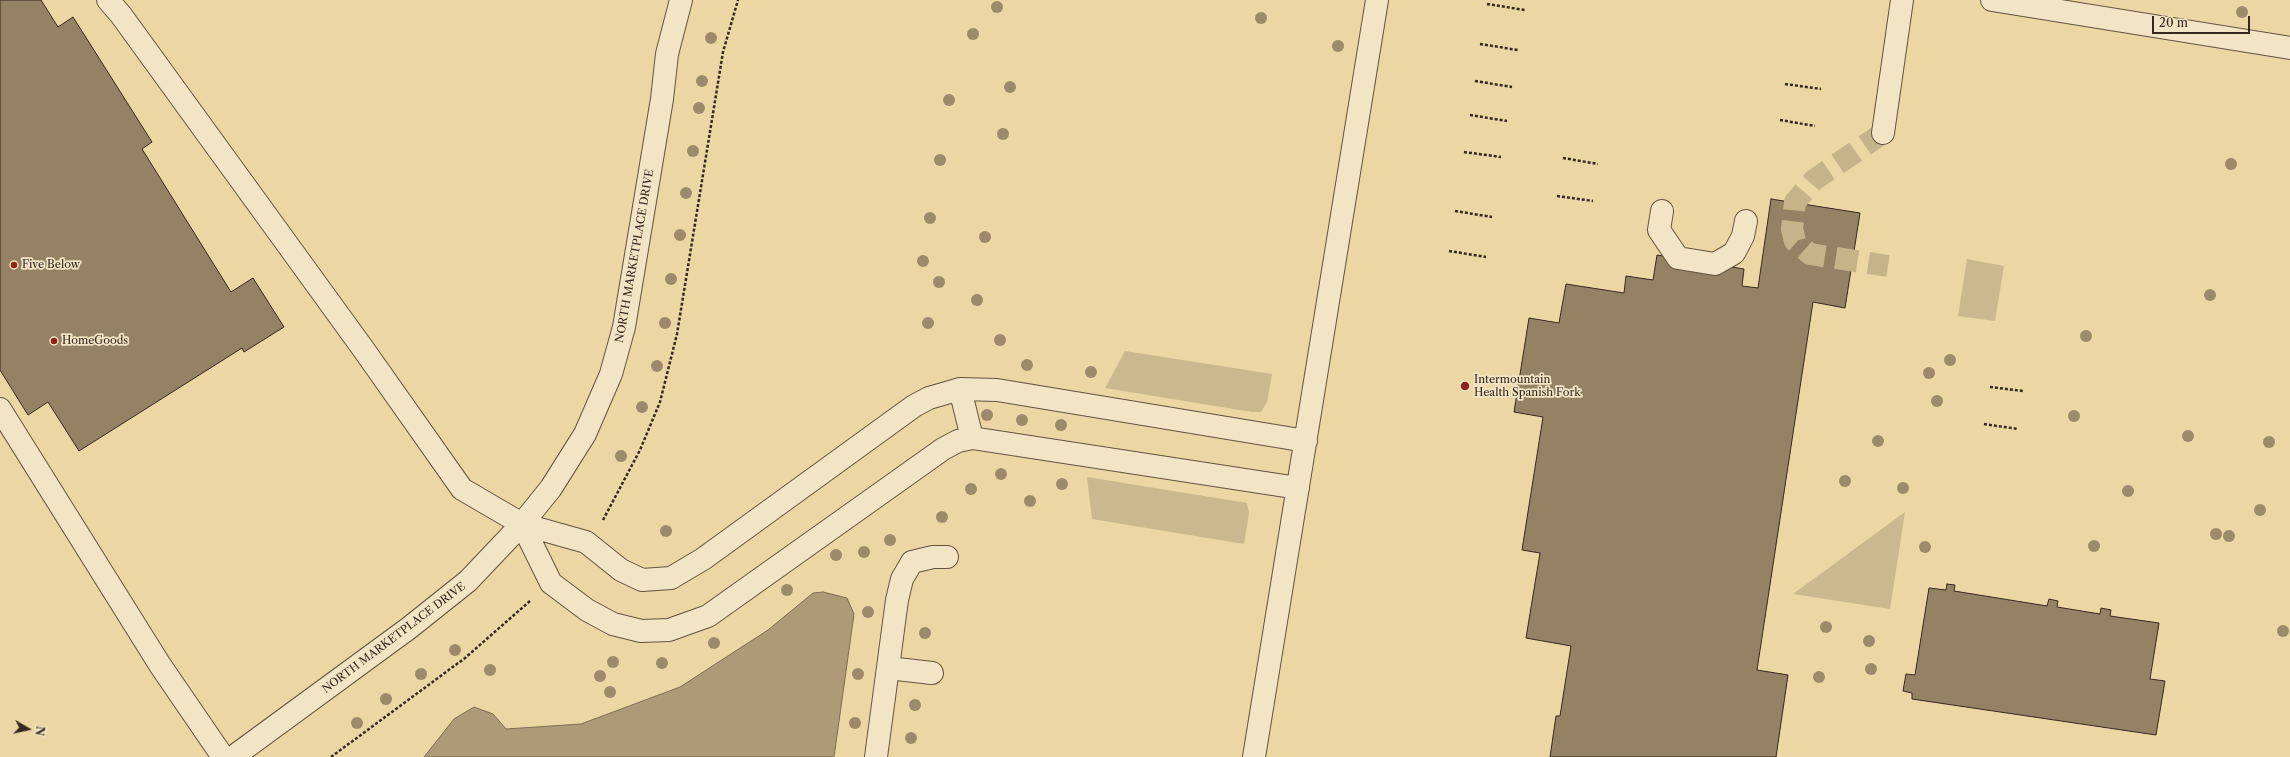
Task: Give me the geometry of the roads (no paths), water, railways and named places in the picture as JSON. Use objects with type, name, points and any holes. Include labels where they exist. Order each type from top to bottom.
[{"type":"street","points":[[108,0],[121,14],[308,272],[462,489],[522,524],[586,542],[621,570],[642,580],[671,578],[703,558],[914,406],[935,395],[960,389],[997,390],[1306,441]]},
{"type":"street","name":"NORTH MARKETPLACE DRIVE","points":[[233,757],[409,628],[468,581],[522,524],[551,488],[585,434],[611,374],[624,326],[662,99],[667,54],[681,0]]},
{"type":"street","points":[[1254,757],[1377,0]]},
{"type":"street","points":[[1883,133],[1902,0]]},
{"type":"street","points":[[1992,0],[2290,48]]},
{"type":"street","points":[[1662,211],[1659,230],[1678,258],[1715,264],[1734,253],[1743,236],[1746,221]]},
{"type":"street","points":[[960,389],[972,438]]},
{"type":"street","points":[[0,409],[160,664],[223,757]]},
{"type":"street","points":[[522,524],[551,582],[587,610],[613,624],[641,631],[669,630],[708,616],[943,449],[958,441],[972,438],[1298,488]]},
{"type":"street","points":[[876,757],[897,600],[902,579],[912,562],[933,557],[948,556]]},
{"type":"street","points":[[888,668],[932,673]]},
{"type":"tunnel","points":[[1883,133],[1814,180],[1795,202],[1792,229],[1795,241],[1810,254],[1888,266]]},
{"type":"place","name":"Five Below","points":[[14,265]]},
{"type":"place","name":"HomeGoods","points":[[54,341]]},
{"type":"place","name":"Intermountain Health Spanish Fork","points":[[1465,386]]}]
